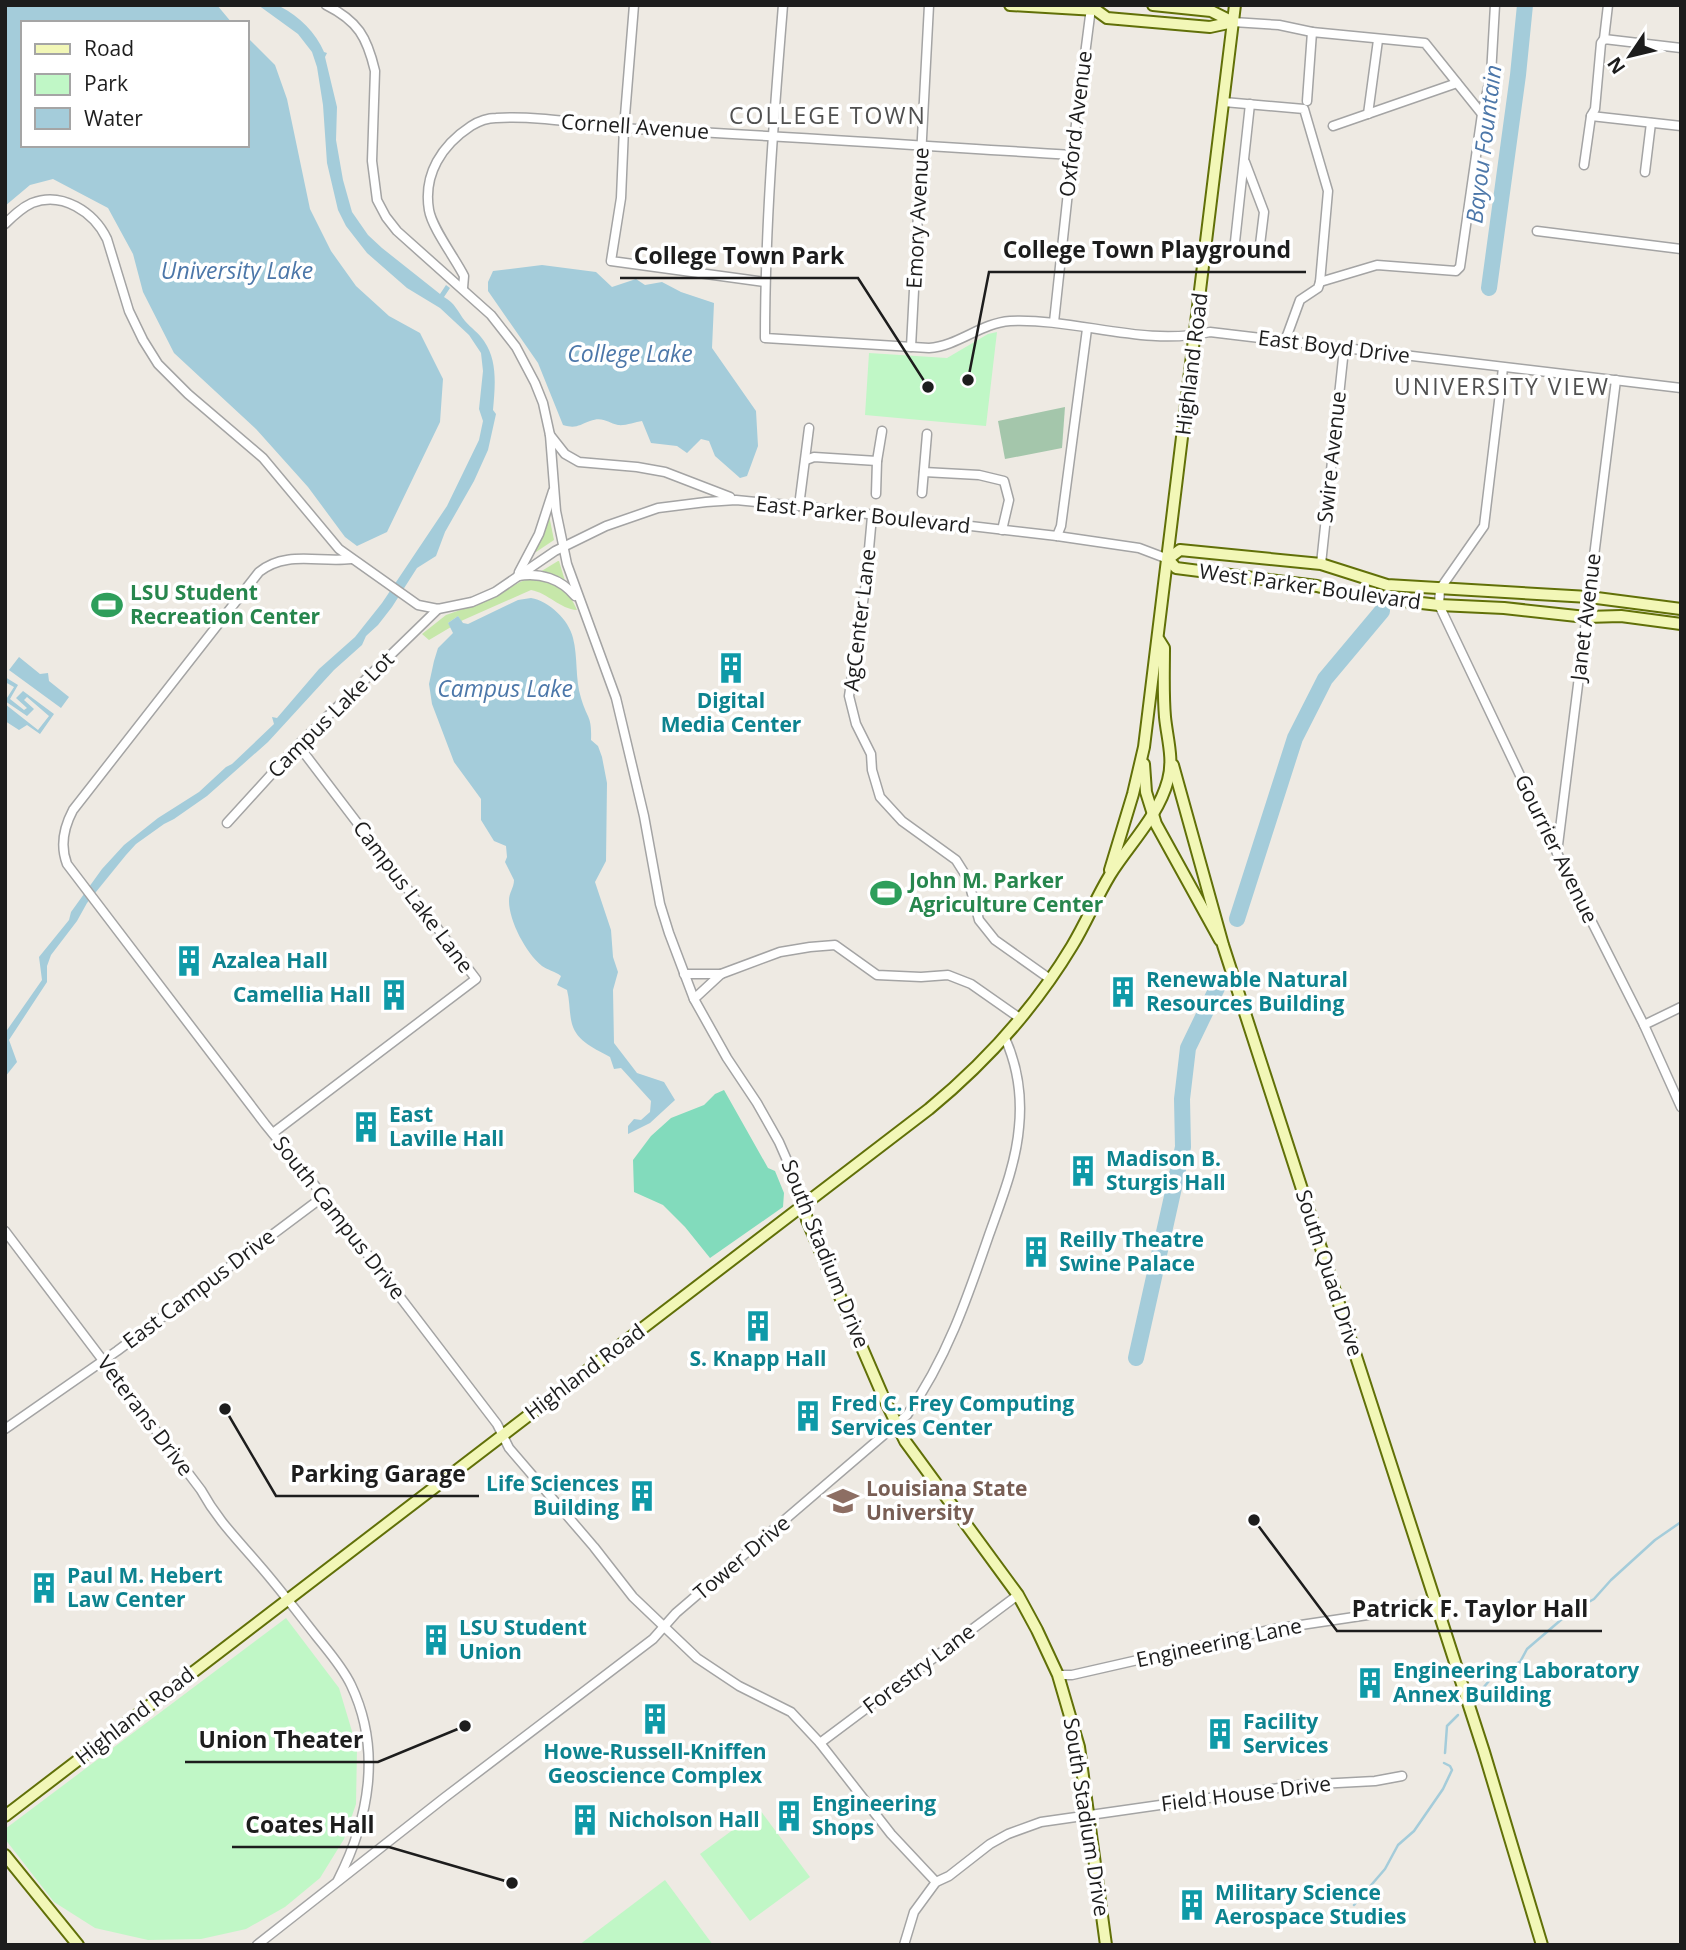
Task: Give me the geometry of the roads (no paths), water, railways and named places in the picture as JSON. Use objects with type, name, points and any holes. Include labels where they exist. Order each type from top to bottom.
[{"type":"street","name":"South Stadium Drive","points":[[326,5],[356,25],[366,40],[372,58],[375,71],[373,174],[375,192],[382,209],[397,231],[491,315],[523,358],[543,403],[551,435],[554,488],[564,548],[578,599],[605,663],[616,698],[644,816],[660,904],[694,999],[779,1142],[800,1190],[807,1220],[905,1441],[1018,1595],[1058,1675],[1074,1726],[1090,1814],[1106,1945]]},
{"type":"street","points":[[634,5],[621,198],[611,261],[765,282],[783,5]]},
{"type":"street","name":"Emory Avenue","points":[[911,347],[929,5]]},
{"type":"street","points":[[1010,5],[1095,7],[1107,18],[1210,27],[1233,22],[1279,25],[1312,32],[1425,43],[1482,114]]},
{"type":"street","points":[[1153,5],[1211,10],[1233,22]]},
{"type":"street","name":"Highland Road","points":[[1109,876],[1142,758],[1235,5]]},
{"type":"street","points":[[1320,282],[1377,265],[1456,271],[1460,267],[1482,114],[1491,75],[1494,5]]},
{"type":"street","points":[[1584,165],[1591,116],[1595,109],[1601,43],[1604,39],[1608,5]]},
{"type":"street","name":"Oxford Avenue","points":[[1054,322],[1072,155],[1095,7]]},
{"type":"street","points":[[1307,101],[1312,32]]},
{"type":"street","points":[[1604,39],[1681,48]]},
{"type":"street","points":[[1368,114],[1378,40]]},
{"type":"street","points":[[1333,126],[1457,83]]},
{"type":"street","points":[[1224,102],[1304,108],[1328,191],[1320,282],[1318,288],[1300,300],[1285,341]]},
{"type":"street","points":[[1234,251],[1250,104]]},
{"type":"street","points":[[1591,116],[1681,126]]},
{"type":"street","name":"Cornell Avenue","points":[[463,288],[464,276],[429,211],[433,169],[447,145],[472,125],[484,120],[496,118],[1072,155]]},
{"type":"street","points":[[1645,172],[1651,123]]},
{"type":"street","points":[[1206,247],[1259,253],[1264,212],[1244,158]]},
{"type":"street","points":[[5,224],[25,207],[47,200],[71,204],[90,216],[107,239],[129,311],[158,364],[188,394],[263,458],[327,537],[351,559],[410,601],[438,609]]},
{"type":"street","points":[[1537,231],[1681,249]]},
{"type":"street","name":"East Boyd Drive","points":[[765,282],[765,338],[941,347],[1008,321],[1054,322],[1087,329],[1180,338],[1210,332],[1681,388]]},
{"type":"street","points":[[1057,536],[1061,526],[1087,329]]},
{"type":"street","name":"Swire Avenue","points":[[1321,564],[1344,349]]},
{"type":"street","points":[[1440,589],[1484,526],[1503,368]]},
{"type":"street","name":"Janet Avenue","points":[[1557,853],[1616,380]]},
{"type":"street","points":[[799,506],[809,428]]},
{"type":"street","points":[[876,494],[882,430]]},
{"type":"street","points":[[922,493],[927,434]]},
{"type":"street","points":[[551,435],[565,454],[579,462],[666,471],[720,495],[748,502]]},
{"type":"street","points":[[806,460],[814,457],[877,461]]},
{"type":"street","points":[[924,472],[979,475],[1004,481],[1009,500],[1002,530]]},
{"type":"street","points":[[515,577],[526,562],[539,534],[554,488]]},
{"type":"street","name":"East Parker Boulevard","points":[[438,609],[495,592],[564,548],[615,522],[658,508],[706,502],[799,506],[1057,536],[1146,550],[1168,559]]},
{"type":"street","name":"AgCenter Lane","points":[[872,516],[866,582],[849,696],[856,724],[871,754],[872,770],[880,797],[902,821],[956,860],[968,879],[979,920],[995,940],[1050,979]]},
{"type":"street","name":"West Parker Boulevard","points":[[1681,609],[1589,597],[1387,585],[1321,564],[1180,550],[1168,559],[1177,568],[1317,586],[1351,595],[1586,617],[1622,616],[1681,624]]},
{"type":"street","name":"South Campus Drive","points":[[351,559],[335,561],[286,558],[271,563],[259,572],[73,810],[67,823],[65,859],[498,1424],[509,1448],[633,1597],[697,1658],[739,1686],[791,1713],[820,1743],[891,1834],[936,1882]]},
{"type":"street","points":[[515,577],[548,577],[570,589],[578,599]]},
{"type":"street","name":"Gourrier Avenue","points":[[1440,589],[1439,605],[1557,853],[1644,1025],[1681,1107]]},
{"type":"street","name":"Campus Lake Lot","points":[[227,824],[298,746],[438,609]]},
{"type":"street","name":"Highland Road","points":[[5,1816],[955,1088],[1005,1038],[1050,979],[1078,936],[1109,876],[1153,815],[1169,778],[1170,757],[1164,716],[1164,648],[1158,640]]},
{"type":"street","name":"Campus Lake Lane","points":[[273,1133],[476,979],[298,746]]},
{"type":"street","name":"South Quad Drive","points":[[1170,757],[1223,945],[1463,1689],[1542,1945]]},
{"type":"street","name":"South Quad Drive","points":[[1142,758],[1153,815],[1223,945]]},
{"type":"street","points":[[684,974],[721,974],[780,952],[835,945],[877,975],[948,975],[971,984],[1021,1019]]},
{"type":"street","points":[[694,999],[721,974]]},
{"type":"street","points":[[1644,1025],[1681,1007]]},
{"type":"street","name":"Tower Drive","points":[[257,1945],[653,1639],[676,1614],[907,1415],[928,1384],[954,1331],[1013,1162],[1019,1128],[1017,1075],[1005,1038]]},
{"type":"street","name":"East Campus Drive","points":[[5,1429],[103,1361],[324,1196]]},
{"type":"street","name":"Veterans Drive","points":[[5,1231],[201,1490],[215,1515],[287,1599],[351,1685],[368,1744],[370,1772],[365,1812],[337,1883]]},
{"type":"street","name":"Forestry Lane","points":[[820,1743],[1018,1595]]},
{"type":"street","name":"Engineering Lane","points":[[1058,1675],[1072,1675],[1274,1629],[1381,1613],[1434,1601]]},
{"type":"street","name":"Field House Drive","points":[[904,1945],[914,1912],[936,1882],[949,1876],[976,1853],[1008,1834],[1041,1822],[1287,1786],[1375,1781],[1402,1776]]},
{"type":"street","points":[[5,1855],[78,1945]]},
{"type":"water","name":"University Lake","points":[[5,5],[217,5],[230,21],[21,21],[21,147],[248,147],[248,38],[275,65],[287,99],[310,209],[331,251],[356,286],[389,316],[420,333],[443,379],[440,422],[387,532],[357,546],[345,537],[308,487],[256,429],[174,353],[143,292],[133,254],[108,208],[53,179],[30,185],[5,206]]},
{"type":"water","points":[[258,5],[279,6],[294,15],[312,32],[327,53],[325,57],[337,107],[336,140],[352,212],[368,235],[440,294],[446,285],[450,288],[444,297],[482,338],[488,349],[494,366],[493,410],[496,414],[488,450],[445,532],[436,556],[417,568],[392,607],[366,636],[362,645],[334,670],[268,742],[207,796],[136,844],[87,903],[51,955],[47,966],[47,982],[9,1040],[17,1062],[5,1077],[5,1033],[42,980],[39,957],[69,920],[71,912],[102,869],[124,845],[158,818],[199,792],[232,764],[274,724],[272,717],[277,718],[319,669],[355,637],[382,603],[447,506],[479,440],[483,421],[479,409],[483,371],[481,353],[469,335],[440,308],[407,288],[367,253],[346,226],[338,210],[327,163],[323,105],[312,52],[298,34]]},
{"type":"water","name":"College Lake","points":[[542,265],[596,272],[612,287],[636,279],[645,285],[662,282],[681,292],[714,303],[712,348],[756,411],[758,446],[747,476],[740,478],[715,456],[709,441],[701,439],[687,453],[677,446],[651,443],[642,421],[621,425],[598,419],[574,427],[563,425],[538,363],[488,291],[488,282],[493,271]]},
{"type":"water","name":"Campus Lake","points":[[531,598],[551,607],[563,618],[571,631],[575,645],[579,691],[590,721],[591,740],[598,746],[602,757],[607,783],[606,861],[595,882],[611,930],[613,957],[618,972],[613,990],[614,1043],[637,1073],[664,1082],[675,1100],[650,1123],[628,1134],[628,1126],[634,1119],[641,1120],[650,1112],[651,1101],[621,1068],[614,1069],[610,1057],[578,1036],[572,1024],[567,990],[557,985],[561,976],[536,960],[520,936],[510,909],[509,898],[514,880],[505,862],[506,846],[494,841],[481,820],[481,799],[454,762],[432,704],[429,684],[434,661],[438,648],[453,633],[448,623],[458,616],[463,623],[468,624],[518,600]]},
{"type":"water","points":[[19,657],[40,674],[48,673],[49,681],[69,697],[61,708],[9,670]]},
{"type":"water","points":[[5,677],[18,685],[10,699],[24,710],[27,708],[16,698],[23,691],[54,714],[40,734],[27,725],[19,730],[5,721],[5,704],[38,730],[49,716],[27,697],[24,700],[34,709],[27,716],[5,701],[14,687],[5,682]]},
{"type":"waterway","name":"Bayou Fountain","points":[[1489,288],[1525,5]]},
{"type":"waterway","points":[[1237,919],[1295,738],[1325,679],[1382,611]]},
{"type":"waterway","points":[[1136,1358],[1183,1147],[1182,1099],[1188,1048],[1217,988]]},
{"type":"waterway","name":"Bayou Fountain","points":[[1477,1695],[1495,1674],[1520,1662],[1527,1649],[1569,1613],[1594,1599],[1655,1540],[1681,1522]]},
{"type":"waterway","name":"Bayou Fountain","points":[[1445,1753],[1447,1726],[1458,1715]]},
{"type":"waterway","name":"Bayou Fountain","points":[[1354,1905],[1385,1869],[1398,1845],[1414,1831],[1443,1789],[1452,1770],[1444,1763]]},
{"type":"place","name":"College Town Playground","points":[[968,380]]},
{"type":"place","name":"College Town Park","points":[[928,387]]},
{"type":"place","name":"LSU Student Recreation Center","points":[[107,605]]},
{"type":"place","name":"Digital Media Center","points":[[731,668]]},
{"type":"place","name":"John M. Parker Agriculture Center","points":[[886,893]]},
{"type":"place","name":"Azalea Hall","points":[[189,961]]},
{"type":"place","name":"Renewable Natural Resources Building","points":[[1123,992]]},
{"type":"place","name":"Camellia Hall","points":[[394,995]]},
{"type":"place","name":"East Laville Hall","points":[[366,1127]]},
{"type":"place","name":"Madison B. Sturgis Hall","points":[[1083,1171]]},
{"type":"place","name":"Reilly Theatre Swine Palace","points":[[1036,1252]]},
{"type":"place","name":"S. Knapp Hall","points":[[758,1326]]},
{"type":"place","name":"Parking Garage","points":[[225,1409]]},
{"type":"place","name":"Fred C. Frey Computing Services Center","points":[[808,1416]]},
{"type":"place","name":"Life Sciences Building","points":[[642,1496]]},
{"type":"place","name":"Louisiana State University","points":[[843,1501]]},
{"type":"place","name":"Patrick F. Taylor Hall","points":[[1254,1520]]},
{"type":"place","name":"Paul M. Hebert Law Center","points":[[44,1588]]},
{"type":"place","name":"LSU Student Union","points":[[436,1640]]},
{"type":"place","name":"Engineering Laboratory Annex Building","points":[[1370,1683]]},
{"type":"place","name":"Howe-Russell-Kniffen Geoscience Complex","points":[[655,1719]]},
{"type":"place","name":"Union Theater","points":[[465,1726]]},
{"type":"place","name":"Facility Services","points":[[1220,1734]]},
{"type":"place","name":"Engineering Shops","points":[[789,1816]]},
{"type":"place","name":"Nicholson Hall","points":[[585,1820]]},
{"type":"place","name":"Coates Hall","points":[[512,1883]]},
{"type":"place","name":"Military Science Aerospace Studies","points":[[1192,1905]]},
{"type":"district","name":"COLLEGE TOWN","points":[[828,116]]},
{"type":"district","name":"UNIVERSITY VIEW","points":[[1502,387]]}]
